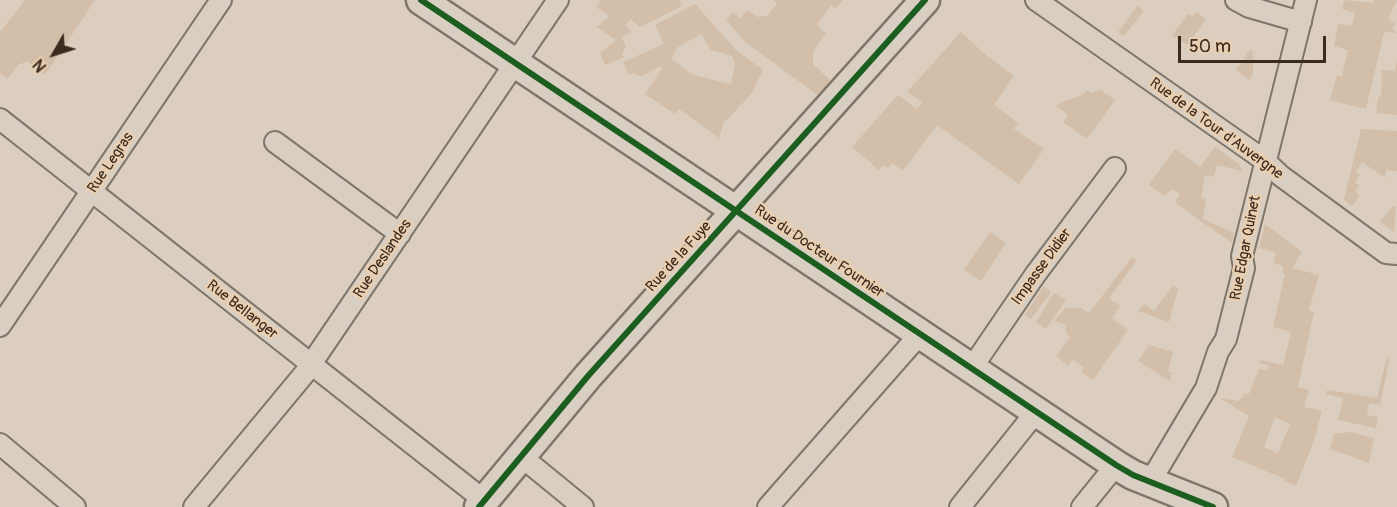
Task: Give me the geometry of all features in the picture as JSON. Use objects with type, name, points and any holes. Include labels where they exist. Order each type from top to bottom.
[{"type":"street","name":"Rue Legras","points":[[0,326],[221,0]]},
{"type":"street","name":"Rue du Docteur Fournier","points":[[422,0],[1116,465],[1150,482],[1213,507]]},
{"type":"street","name":"Rue Deslandes","points":[[194,507],[311,364],[558,0]]},
{"type":"street","name":"Rue de la Fuye","points":[[482,504],[523,458],[588,376],[925,0]]},
{"type":"street","name":"Rue de la Tour d'Auvergne","points":[[1036,0],[1264,160],[1281,176],[1386,253],[1397,254]]},
{"type":"street","points":[[1236,0],[1249,7],[1301,22]]},
{"type":"street","name":"Rue Edgar Quinet","points":[[1150,482],[1206,388],[1218,352],[1226,339],[1244,268],[1242,256],[1264,160],[1306,0]]},
{"type":"street","name":"Rue Bellanger","points":[[0,119],[311,364],[482,504]]},
{"type":"street","points":[[275,142],[400,234]]},
{"type":"street","name":"Impasse Didier","points":[[971,369],[1035,275],[1115,168]]},
{"type":"street","points":[[768,507],[920,334]]},
{"type":"street","points":[[960,507],[1036,412]]},
{"type":"street","points":[[0,444],[75,507]]},
{"type":"street","points":[[523,458],[583,507]]},
{"type":"street","points":[[1082,507],[1116,465]]},
{"type":"shaded area","points":[[25,0],[95,0],[45,75],[28,62],[19,64],[7,79],[0,73],[0,32]]},
{"type":"shaded area","points":[[601,0],[679,0],[682,6],[640,27],[631,19],[625,26],[632,31],[622,37],[626,47],[622,53],[624,57],[605,65],[600,53],[616,40],[597,27],[609,16],[596,7]]},
{"type":"shaded area","points":[[774,0],[843,0],[836,9],[831,5],[817,25],[826,34],[813,51],[813,64],[832,82],[819,96],[744,41],[726,19],[733,12],[740,18],[748,10],[757,17],[767,16],[777,4]]},
{"type":"shaded area","points":[[1344,0],[1372,3],[1374,0],[1397,0],[1388,19],[1395,24],[1392,28],[1397,33],[1384,32],[1366,109],[1330,100],[1337,75],[1342,76],[1348,50],[1334,46],[1338,24],[1352,26],[1355,13],[1342,9]]},
{"type":"shaded area","points":[[695,4],[736,50],[763,70],[752,93],[723,124],[719,138],[679,109],[675,114],[645,94],[662,69],[660,66],[641,77],[634,73],[629,75],[623,62],[664,44],[655,25]],"holes":[[[701,34],[711,50],[732,56],[735,65],[731,84],[693,75],[671,59],[678,47]]]},
{"type":"shaded area","points":[[1138,5],[1144,11],[1124,36],[1118,32]]},
{"type":"shaded area","points":[[1196,12],[1206,19],[1187,45],[1172,35],[1188,14],[1193,16]]},
{"type":"shaded area","points":[[961,32],[987,56],[1014,76],[994,105],[1018,123],[1014,129],[1044,149],[1019,184],[937,125],[903,171],[892,163],[888,168],[883,165],[879,170],[852,147],[898,95],[917,109],[922,102],[907,92]]},
{"type":"shaded area","points":[[1250,50],[1253,51],[1253,74],[1249,80],[1236,70]]},
{"type":"shaded area","points":[[1397,60],[1397,115],[1376,113],[1378,97],[1381,97],[1382,70],[1395,71]]},
{"type":"shaded area","points":[[1087,90],[1092,93],[1101,90],[1115,100],[1087,139],[1063,122],[1068,115],[1056,106]]},
{"type":"shaded area","points":[[1361,129],[1397,131],[1397,171],[1386,170],[1385,178],[1362,162],[1356,172],[1360,175],[1355,182],[1359,186],[1355,191],[1360,196],[1352,206],[1344,200]]},
{"type":"shaded area","points":[[1215,147],[1239,164],[1242,171],[1217,165],[1214,177],[1205,175],[1201,197],[1206,200],[1203,219],[1234,233],[1232,243],[1177,204],[1175,202],[1180,194],[1172,189],[1165,196],[1149,185],[1175,149],[1200,167]]},
{"type":"shaded area","points":[[1392,207],[1396,207],[1394,232],[1380,222]]},
{"type":"shaded area","points":[[1265,224],[1302,252],[1292,268],[1319,275],[1309,310],[1314,312],[1298,387],[1309,390],[1304,407],[1322,411],[1313,443],[1296,486],[1285,479],[1232,457],[1249,416],[1220,398],[1239,401],[1245,393],[1249,394],[1259,369],[1267,370],[1269,365],[1260,363],[1260,360],[1283,365],[1291,332],[1273,327],[1285,274],[1282,273],[1283,266],[1273,263],[1276,252],[1259,248]],"holes":[[[1275,417],[1290,424],[1278,453],[1264,447]]]},
{"type":"shaded area","points":[[990,232],[1006,243],[981,281],[964,270]]},
{"type":"shaded area","points":[[1132,257],[1137,260],[1109,298],[1120,306],[1112,318],[1128,330],[1093,380],[1081,372],[1084,367],[1073,359],[1068,366],[1056,356],[1070,337],[1066,333],[1065,324],[1054,321],[1065,308],[1081,308],[1089,313]]},
{"type":"shaded area","points":[[1173,285],[1178,289],[1169,322],[1138,311],[1144,304],[1154,311]]},
{"type":"shaded area","points":[[1044,286],[1051,292],[1031,319],[1025,315]]},
{"type":"shaded area","points":[[1054,293],[1066,300],[1046,329],[1036,322]]},
{"type":"shaded area","points":[[1149,345],[1173,352],[1168,371],[1172,373],[1170,381],[1138,361]]},
{"type":"shaded area","points":[[1390,356],[1380,405],[1369,403],[1367,415],[1378,417],[1376,428],[1338,420],[1343,398],[1326,394],[1327,390],[1377,398],[1386,361]]},
{"type":"shaded area","points":[[1351,432],[1374,438],[1369,463],[1330,449],[1334,434]]},
{"type":"cycle path","points":[[421,0],[1116,465],[1133,475],[1213,507]]},
{"type":"cycle path","points":[[479,507],[588,376],[925,0]]}]
